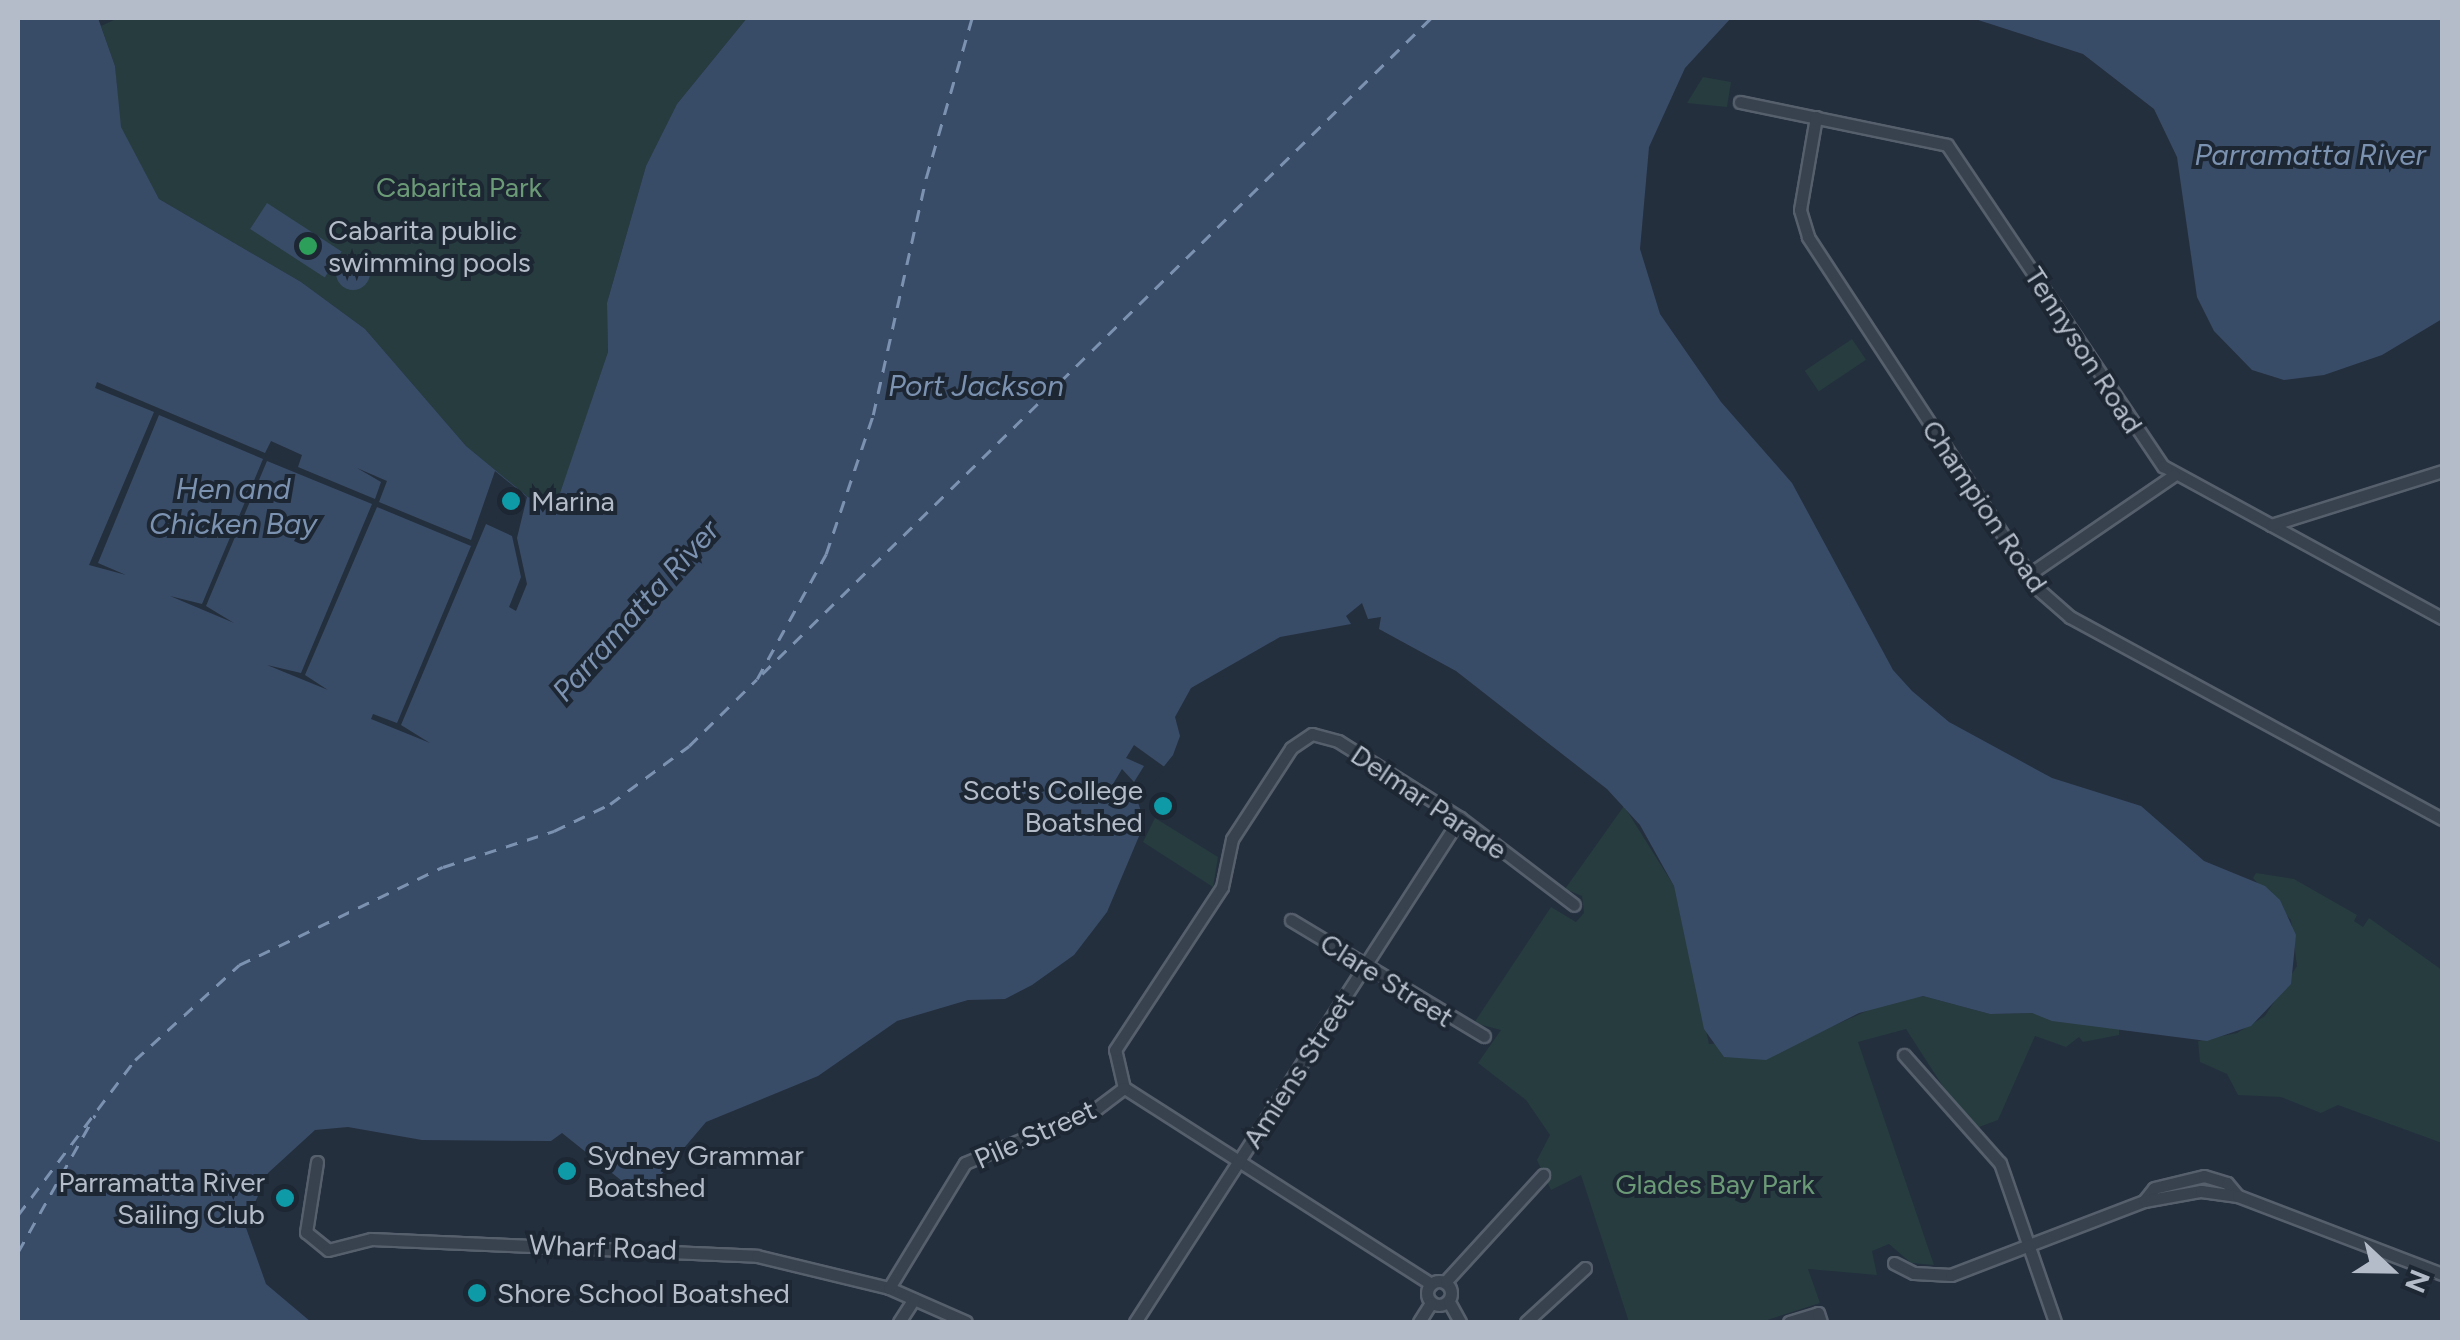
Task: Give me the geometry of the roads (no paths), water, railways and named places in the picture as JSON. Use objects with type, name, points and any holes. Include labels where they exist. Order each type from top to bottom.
[{"type":"street","name":"Tennyson Road","points":[[1740,102],[1938,140],[1953,150],[2152,454],[2174,475],[2442,618]]},
{"type":"street","name":"Champion Road","points":[[1816,117],[1802,223],[2028,576],[2070,617],[2442,819]]},
{"type":"street","points":[[2270,525],[2442,471]]},
{"type":"street","points":[[2028,576],[2174,475]]},
{"type":"street","name":"Delmar Parade","points":[[1121,1083],[1115,1050],[1222,887],[1232,839],[1291,748],[1312,734],[1338,741],[1460,818],[1574,904]]},
{"type":"street","name":"Amiens Street","points":[[1135,1322],[1460,818]]},
{"type":"street","name":"Clare Street","points":[[1291,920],[1484,1036]]},
{"type":"street","points":[[1904,1055],[2000,1163],[2054,1322]]},
{"type":"street","points":[[1121,1083],[1431,1284],[1446,1282],[1543,1175]]},
{"type":"street","name":"Pile Street","points":[[889,1288],[965,1162],[1096,1109],[1121,1083]]},
{"type":"street","name":"Wharf Road","points":[[317,1162],[306,1232],[328,1250],[371,1239],[701,1251],[813,1266],[889,1288],[966,1322]]},
{"type":"street","points":[[1894,1263],[1914,1273],[1952,1275],[2144,1201],[2201,1192],[2238,1196],[2442,1274]]},
{"type":"street","points":[[1526,1322],[1585,1268]]},
{"type":"street","points":[[1446,1282],[1449,1302],[1460,1322]]},
{"type":"street","points":[[1419,1322],[1431,1303],[1431,1284]]},
{"type":"street","points":[[899,1322],[914,1299]]},
{"type":"street","points":[[1431,1303],[1449,1302]]},
{"type":"street","points":[[1789,1322],[1820,1318]]},
{"type":"water","name":"Port Jackson","points":[[18,18],[98,18],[115,66],[121,127],[159,199],[301,282],[365,329],[466,446],[528,497],[555,508],[608,352],[607,303],[646,166],[677,104],[747,18],[1731,18],[1685,68],[1649,147],[1640,249],[1660,314],[1721,402],[1792,483],[1893,670],[1912,691],[1949,722],[2052,778],[2141,806],[2204,861],[2265,886],[2280,900],[2296,935],[2291,984],[2251,1026],[2207,1041],[2052,1021],[2032,1013],[1990,1014],[1923,996],[1859,1013],[1766,1060],[1724,1057],[1704,1029],[1674,886],[1640,825],[1607,789],[1456,671],[1379,629],[1381,617],[1368,619],[1362,603],[1346,616],[1351,624],[1280,637],[1191,688],[1175,717],[1180,736],[1173,755],[1137,800],[1145,822],[1107,912],[1074,955],[1032,985],[1005,999],[968,1000],[897,1021],[818,1076],[706,1122],[656,1181],[622,1181],[562,1133],[551,1141],[422,1140],[348,1127],[315,1130],[268,1173],[245,1225],[266,1284],[311,1322],[18,1322]]},
{"type":"water","name":"Parramatta River","points":[[1972,18],[2442,18],[2442,319],[2382,355],[2324,375],[2284,380],[2252,370],[2214,331],[2197,297],[2177,157],[2154,109],[2083,54]]},
{"type":"water","points":[[267,203],[342,251],[325,277],[250,229]]},
{"type":"water","points":[[353,256],[365,261],[370,273],[365,285],[353,290],[341,285],[336,273],[341,261]]},
{"type":"place","name":"Cabarita public swimming pools","points":[[308,246]]},
{"type":"place","name":"Marina","points":[[511,501]]},
{"type":"place","name":"Scot's College Boatshed","points":[[1163,806]]},
{"type":"place","name":"Sydney Grammar Boatshed","points":[[567,1171]]},
{"type":"place","name":"Parramatta River Sailing Club","points":[[285,1198]]},
{"type":"place","name":"Shore School Boatshed","points":[[477,1293]]},
{"type":"park label","name":"Cabarita Park","points":[[459,187]]},
{"type":"park label","name":"Glades Bay Park","points":[[1715,1184]]},
{"type":"water label","name":"Hen and Chicken Bay","points":[[233,506]]}]
